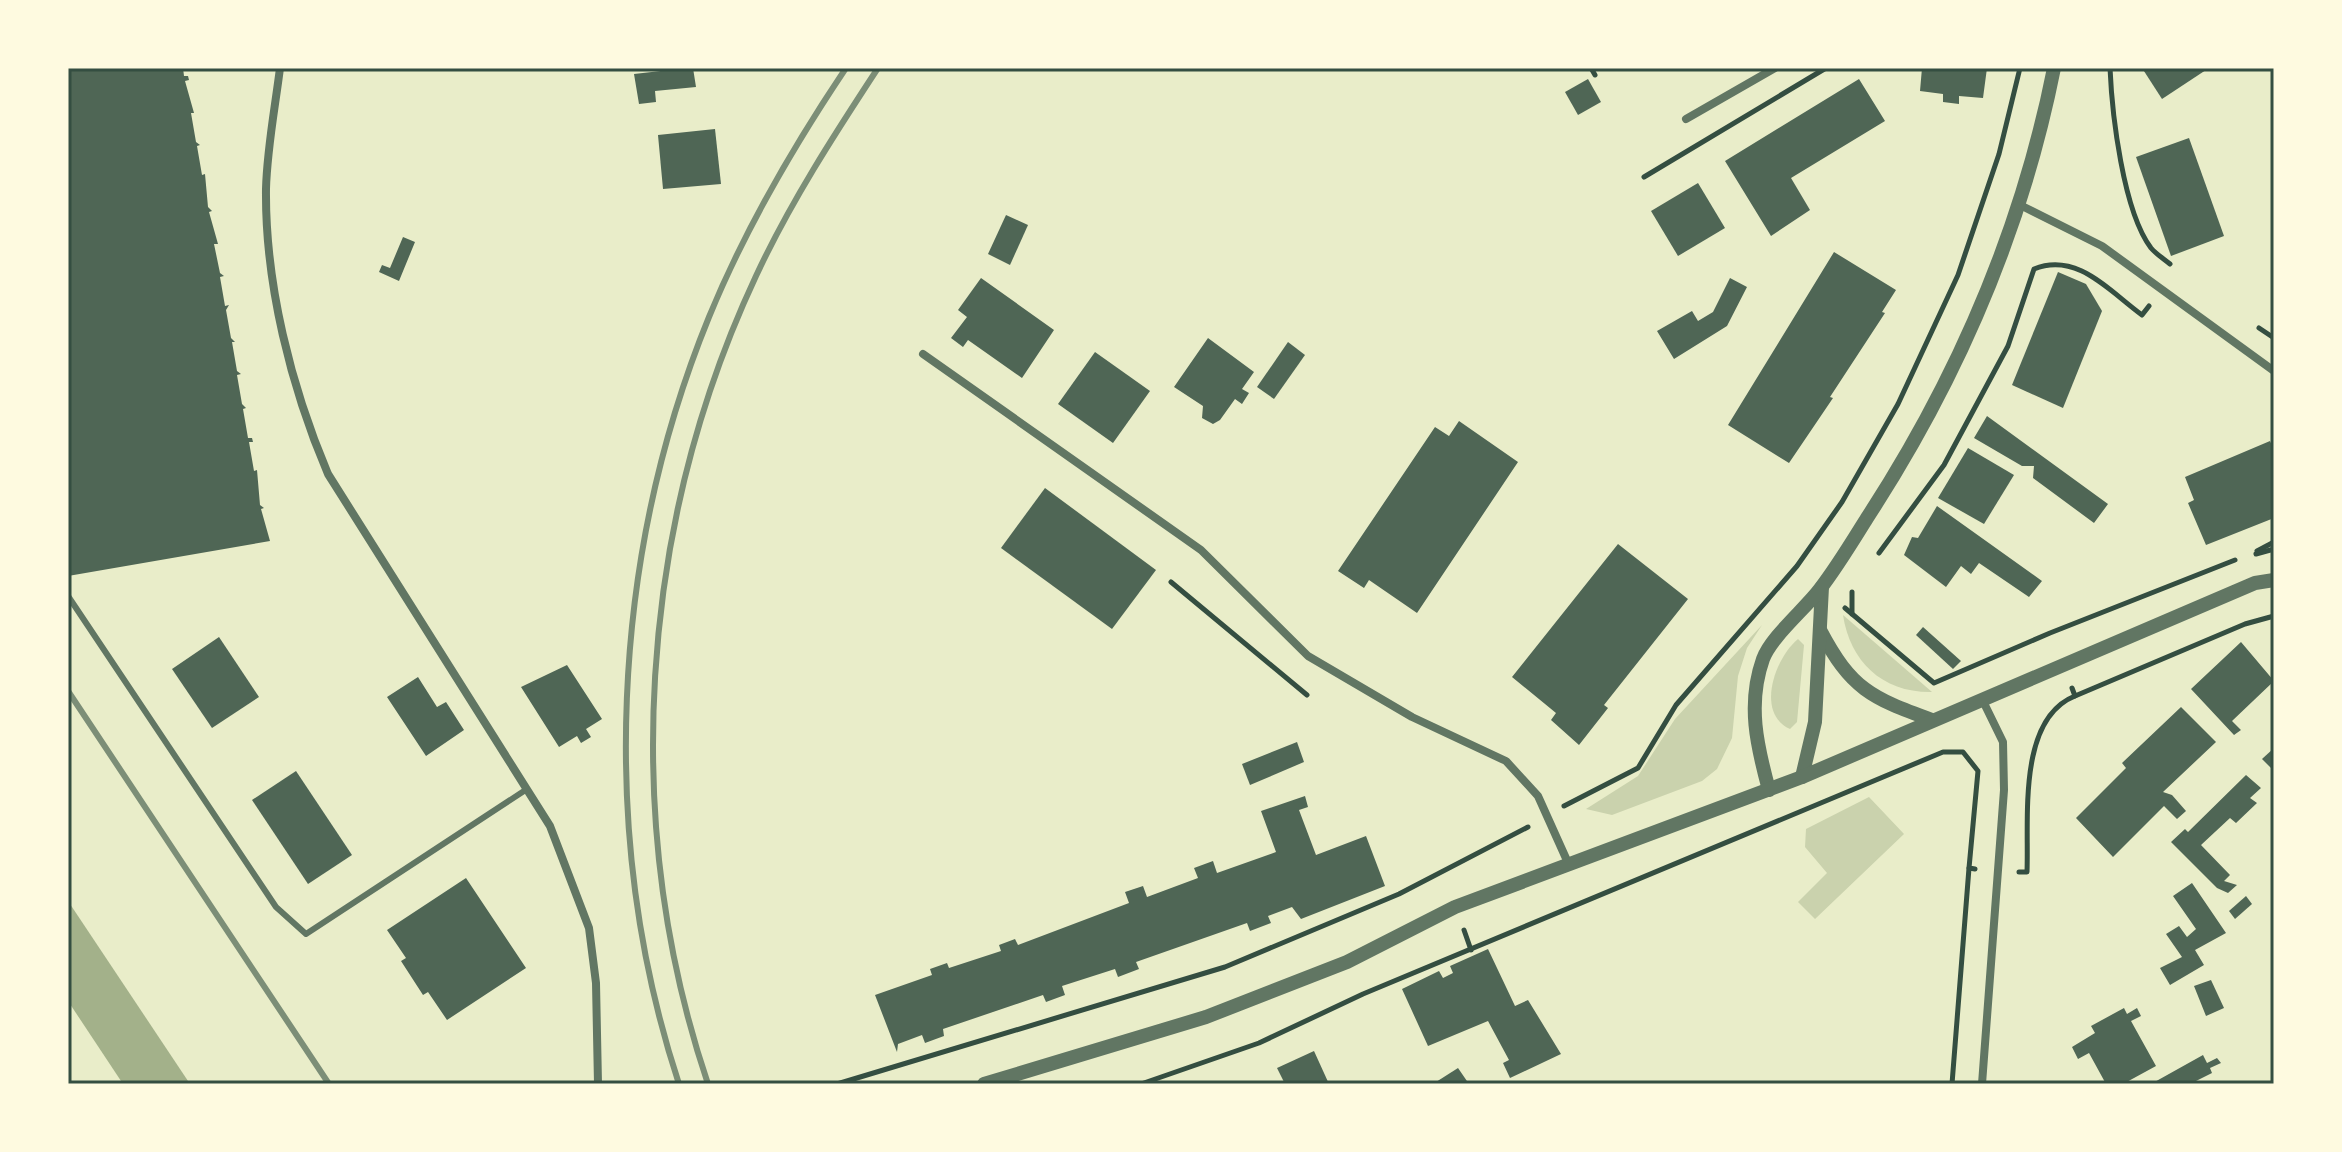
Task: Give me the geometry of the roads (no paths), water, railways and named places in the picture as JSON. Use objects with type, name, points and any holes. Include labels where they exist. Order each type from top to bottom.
[{"type":"street","points":[[280,68],[267,205],[282,321],[308,425],[328,474],[550,826],[589,928],[596,983],[598,1084]]},
{"type":"street","points":[[1686,119],[1775,68]]},
{"type":"street","points":[[1769,790],[1757,744],[1754,713],[1764,656],[1822,587],[1914,443],[1956,363],[2020,205],[2054,68]]},
{"type":"street","points":[[2020,205],[2102,246],[2274,371]]},
{"type":"street","points":[[923,354],[1201,550],[1308,656],[1412,717],[1506,761],[1529,782],[1569,866]]},
{"type":"street","points":[[984,1084],[1206,1017],[1347,962],[1455,907],[1802,777],[2255,583],[2274,580]]},
{"type":"street","points":[[1802,777],[1815,722],[1822,587]]},
{"type":"street","points":[[1820,630],[1838,664],[1863,690],[1932,720]]},
{"type":"street","points":[[1982,698],[2003,742],[2004,790],[1982,1084]]},
{"type":"lane","points":[[68,596],[276,907],[306,934],[527,789]]},
{"type":"railway","points":[[679,1084],[653,990],[636,894],[627,796],[627,698],[635,600],[652,504],[676,409],[709,317],[771,189],[846,68]]},
{"type":"railway","points":[[708,1084],[680,985],[662,883],[654,780],[655,676],[666,573],[687,471],[717,372],[756,276],[798,196],[878,68]]},
{"type":"railway","points":[[68,691],[329,1084]]}]
